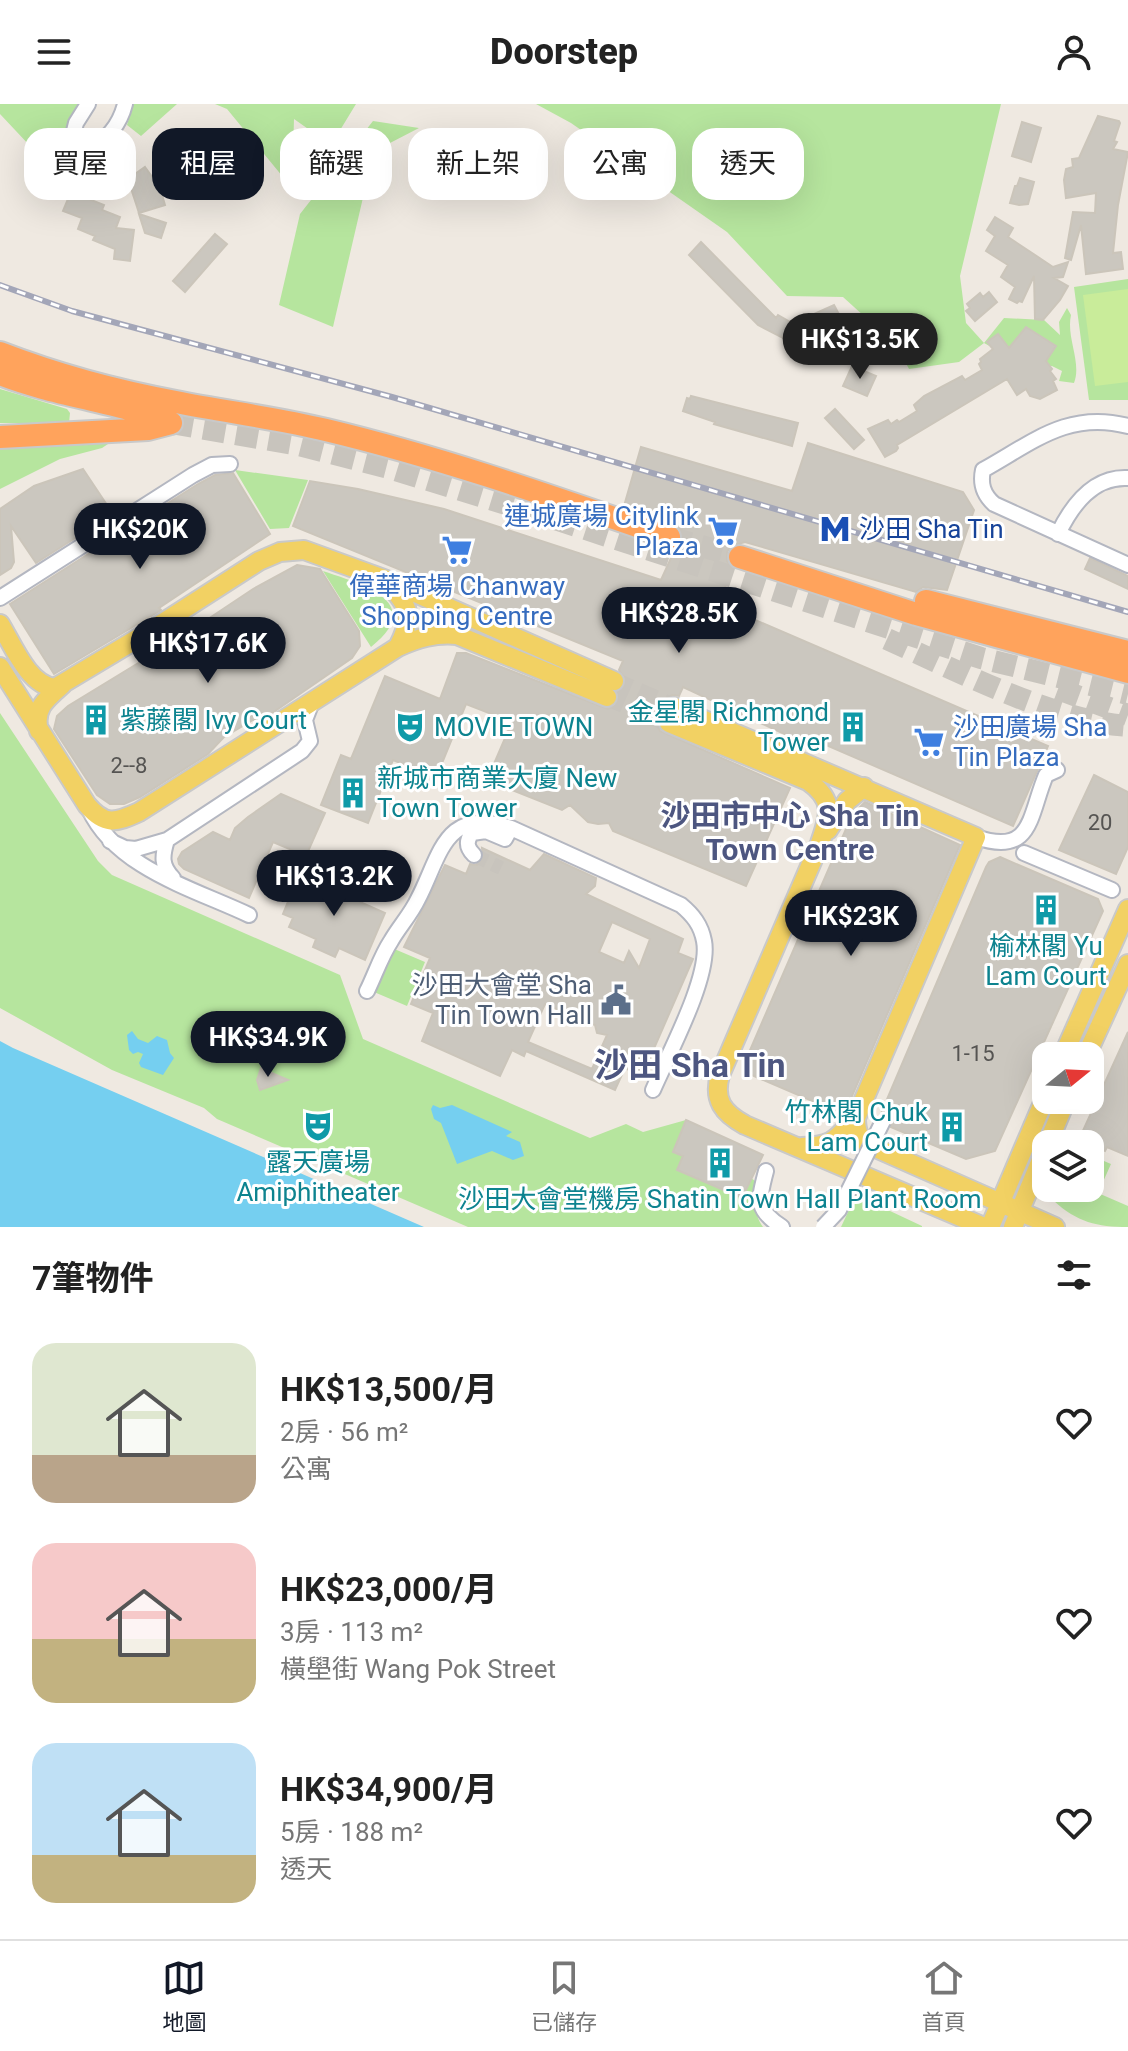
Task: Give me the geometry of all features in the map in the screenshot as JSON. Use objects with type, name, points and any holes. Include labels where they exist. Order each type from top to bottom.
[{"type":"highway","points":[[0,353],[34,376],[171,423],[148,429],[0,437]]},
{"type":"highway","points":[[0,374],[34,376],[324,429],[470,469],[669,537]]},
{"type":"highway","points":[[740,557],[916,614],[1128,672]]},
{"type":"highway","points":[[807,578],[920,599],[1128,652]]},
{"type":"main road","points":[[0,667],[39,731],[87,805],[98,818],[110,821],[130,816],[398,647],[432,635],[457,635],[610,689],[384,579],[315,552],[291,551],[269,556],[62,685],[41,705],[36,722],[39,731]]},
{"type":"main road","points":[[384,579],[400,596],[409,618],[398,647]]},
{"type":"main road","points":[[0,624],[39,681],[50,687],[62,685]]},
{"type":"main road","points":[[797,1147],[824,1146],[856,1118],[976,837],[864,787],[672,715],[797,776],[824,795],[828,817],[820,843],[723,1068],[717,1090],[725,1111],[736,1120],[797,1147],[987,1227],[1001,1203],[1038,1114]]},
{"type":"main road","points":[[820,843],[847,801],[864,787]]},
{"type":"main road","points":[[1069,1042],[1125,915]]},
{"type":"main road","points":[[1092,1042],[1128,964]]},
{"type":"main road","points":[[1016,1219],[1060,1114]]},
{"type":"main road","points":[[856,1118],[861,1139],[869,1145],[1001,1203],[1016,1219],[1055,1227]]},
{"type":"street","points":[[88,104],[76,123],[73,135],[76,143],[89,149],[111,132],[125,104]]},
{"type":"street","points":[[1128,426],[1086,420],[1067,424],[983,470],[983,489],[994,504],[1128,565]]},
{"type":"street","points":[[0,598],[193,475],[212,465],[230,464]]},
{"type":"street","points":[[1058,534],[1076,504],[1090,489],[1117,478],[1128,478]]},
{"type":"street","points":[[110,841],[136,849],[167,840],[307,748],[310,734],[305,720],[312,702]]},
{"type":"street","points":[[976,837],[1008,843],[1023,834],[1046,775],[1057,770]]},
{"type":"street","points":[[87,805],[93,819],[110,841],[134,861],[249,915]]},
{"type":"street","points":[[367,991],[389,944],[417,901],[442,844],[454,832],[469,825],[485,822],[511,828],[681,905],[694,916],[705,943],[701,978],[653,1090]]},
{"type":"street","points":[[474,855],[467,839],[472,833],[486,831],[505,839],[511,828]]},
{"type":"street","points":[[167,840],[162,857],[164,866],[183,885]]},
{"type":"street","points":[[1024,853],[1112,890]]},
{"type":"street","points":[[823,1227],[839,1210],[883,1121]]},
{"type":"street","points":[[766,1171],[760,1189],[763,1210],[782,1227]]},
{"type":"green space","points":[[0,104],[82,104],[70,128],[24,128],[24,140],[0,114]]},
{"type":"green space","points":[[133,104],[177,104],[141,136],[136,128],[127,125]]},
{"type":"green space","points":[[215,104],[356,104],[341,128],[307,128],[294,119],[294,128],[280,128],[280,173],[264,154],[264,128],[243,128],[227,109]]},
{"type":"green space","points":[[536,104],[1001,104],[960,276],[966,323],[984,343],[959,362],[909,369],[897,346],[843,297],[787,296],[727,232],[676,196],[676,128],[578,128]]},
{"type":"green space","points":[[373,121],[419,128],[408,128],[408,134],[392,142],[392,128],[368,128]]},
{"type":"green space","points":[[311,200],[362,200],[333,327],[279,305],[300,214]]},
{"type":"green space","points":[[1128,279],[1128,400],[1089,400],[1074,287]]},
{"type":"green space","points":[[1128,289],[1128,382],[1095,386],[1083,295]]},
{"type":"green space","points":[[1067,308],[1071,315],[1070,332],[1076,367],[1074,383],[1059,381],[1062,371],[1052,366],[1028,367],[984,343],[1004,318],[1044,320],[1060,335],[1059,322]]},
{"type":"green space","points":[[0,389],[67,409],[70,413],[69,423],[0,423]]},
{"type":"green space","points":[[111,442],[102,448],[60,459],[0,489],[0,448]]},
{"type":"green space","points":[[235,470],[308,480],[289,528],[270,529]]},
{"type":"green space","points":[[323,571],[370,589],[391,607],[393,618],[387,631],[371,647]]},
{"type":"green space","points":[[0,713],[98,861],[112,875],[340,975],[363,1039],[590,1138],[626,1124],[643,1132],[686,1120],[683,1156],[677,1170],[741,1198],[751,1178],[759,1184],[756,1206],[763,1227],[468,1227],[217,1119],[204,1108],[112,1070],[0,1008]]},
{"type":"green space","points":[[392,948],[425,962],[407,1006],[374,992]]},
{"type":"green space","points":[[1104,1161],[1111,1164],[1104,1180]]},
{"type":"green space","points":[[856,1195],[922,1226],[922,1227],[841,1227]]},
{"type":"green space","points":[[1104,1196],[1128,1206],[1128,1227],[1088,1222],[1055,1202],[1104,1202]]},
{"type":"water","points":[[132,1031],[138,1039],[148,1043],[157,1036],[167,1040],[174,1058],[163,1075],[141,1067],[139,1063],[143,1054],[133,1054],[129,1050],[127,1035]]},
{"type":"water","points":[[0,1041],[13,1048],[424,1227],[0,1227]]},
{"type":"water","points":[[433,1105],[440,1108],[452,1105],[512,1132],[506,1136],[520,1142],[524,1156],[513,1160],[492,1151],[457,1164],[441,1123],[434,1119]]},
{"type":"building","points":[[1098,116],[1119,121],[1114,141],[1117,142],[1113,149],[1128,152],[1113,253],[1121,252],[1123,269],[1086,274],[1081,225],[1071,260],[1065,258],[1073,212],[1095,213],[1096,193],[1066,198],[1064,180],[1066,169],[1073,167],[1072,159],[1079,158]]},
{"type":"building","points":[[1022,122],[1041,128],[1031,162],[1012,156]]},
{"type":"building","points":[[145,167],[152,177],[152,200],[164,200],[165,205],[139,213],[135,200],[136,173]]},
{"type":"building","points":[[1020,178],[1034,182],[1028,204],[1010,203]]},
{"type":"building","points":[[68,200],[91,200],[104,205],[102,210],[120,217],[116,228],[134,230],[130,261],[114,259],[115,249],[93,240],[95,236],[78,229],[82,218],[63,211]]},
{"type":"building","points":[[139,214],[166,223],[161,238],[145,233]]},
{"type":"building","points":[[995,217],[1013,228],[1008,237],[1053,267],[1068,262],[1063,277],[1054,278],[1068,286],[1043,320],[1035,319],[1034,276],[1022,302],[1009,299],[1015,287],[1001,277],[1008,265],[986,251],[995,236],[987,230]]},
{"type":"building","points":[[215,234],[227,244],[185,292],[173,281]]},
{"type":"building","points":[[701,242],[776,318],[778,315],[792,323],[783,338],[758,325],[689,255]]},
{"type":"building","points":[[989,292],[997,302],[975,321],[966,311],[970,308],[967,304],[980,293],[983,297]]},
{"type":"building","points":[[834,305],[843,322],[840,324],[853,341],[840,351],[823,332],[814,314]]},
{"type":"building","points":[[1026,327],[1056,346],[1046,361],[1056,379],[1053,381],[1057,390],[1040,399],[1030,396],[1026,389],[1017,395],[1007,379],[897,445],[896,451],[885,457],[868,429],[888,420],[891,424],[897,420],[899,422],[917,411],[914,405],[924,396],[962,376],[965,380],[982,370],[980,359],[993,349],[987,342],[998,334],[1009,348]]},
{"type":"building","points":[[852,366],[876,376],[867,396],[843,386]]},
{"type":"building","points":[[691,396],[798,423],[792,446],[714,424],[683,411],[687,398]]},
{"type":"building","points":[[835,409],[864,440],[854,449],[825,418]]},
{"type":"building","points":[[808,443],[963,492],[974,510],[947,590],[923,587],[916,592],[745,542],[731,546],[727,552],[727,561],[733,569],[718,604],[1048,746],[1013,826],[810,738],[806,744],[683,687],[679,696],[672,695],[663,702],[664,713],[657,724],[660,731],[790,788],[746,886],[613,831],[609,823],[588,822],[570,805],[562,810],[487,780],[512,722],[466,704],[436,778],[393,760],[368,823],[321,805],[341,755],[351,759],[385,676],[440,699],[457,653],[466,653],[608,709],[618,702],[618,692],[625,687],[626,681],[619,670],[623,661],[293,526],[310,481],[444,509],[661,580],[671,558],[670,551],[679,547],[683,535],[679,527],[666,519],[624,506],[641,447],[792,491]]},
{"type":"building","points":[[83,469],[113,514],[36,563],[11,526],[14,562],[0,575],[0,509],[34,486]]},
{"type":"building","points":[[233,473],[270,534],[159,608],[161,610],[54,674],[10,604],[198,484],[215,475]]},
{"type":"building","points":[[1090,558],[1128,576],[1128,589],[1085,569]]},
{"type":"building","points":[[297,565],[320,569],[359,631],[360,646],[352,658],[272,713],[224,737],[208,754],[140,797],[124,804],[110,804],[97,795],[54,729],[57,716],[68,706],[253,589]]},
{"type":"building","points":[[1094,775],[1128,792],[1128,847],[1116,874],[1059,850]]},
{"type":"building","points":[[281,794],[325,813],[306,856],[273,842],[249,898],[179,864],[182,852],[213,832],[230,840],[235,828]]},
{"type":"building","points":[[865,802],[960,845],[846,1110],[840,1113],[747,1073],[744,1064],[852,815]]},
{"type":"building","points":[[482,848],[530,870],[544,854],[596,878],[595,886],[586,894],[683,939],[678,953],[693,959],[642,1076],[625,1068],[615,1090],[526,1051],[524,1056],[512,1050],[500,1076],[422,1041],[433,1013],[411,1004],[430,958],[404,947],[445,865],[466,874],[470,864],[477,865],[483,859]],"holes":[[[612,922],[650,939],[639,968],[629,951],[624,963],[599,952]],[[545,1004],[595,1025],[597,1033],[607,1035],[592,1069],[528,1042]]]},
{"type":"building","points":[[1000,857],[1098,899],[1103,911],[1044,1042],[1032,1042],[1032,1069],[995,1151],[966,1159],[891,1127],[892,1116],[882,1111],[989,862]]},
{"type":"building","points":[[310,879],[338,891],[342,882],[364,892],[360,902],[385,913],[365,960],[339,948],[335,957],[313,947],[316,939],[289,927],[293,918],[283,914],[294,887],[305,892]]},
{"type":"building","points":[[1128,1032],[1128,1156],[1107,1147],[1104,1151],[1104,1130],[1083,1130],[1091,1114],[1104,1114],[1104,1085]]},
{"type":"building","points":[[261,1068],[288,1080],[260,1090],[257,1080]]},
{"type":"building","name":"沙田大會堂機房 Shatin Town Hall Plant Room","points":[[686,1120],[763,1155],[742,1198],[677,1170],[683,1156],[673,1152]]},
{"type":"tunnel","points":[[171,423],[299,445],[389,468],[981,658],[1128,694]]},
{"type":"tunnel","points":[[669,537],[740,557]]},
{"type":"tunnel","points":[[887,639],[1037,704],[1068,715],[1128,726]]},
{"type":"tunnel","points":[[614,681],[674,707]]},
{"type":"tunnel","points":[[1058,689],[1128,715]]},
{"type":"tunnel","points":[[607,697],[669,723]]},
{"type":"tunnel","points":[[474,855],[501,868]]},
{"type":"railway","points":[[0,285],[72,311],[392,397],[1128,612]]},
{"type":"place","name":"沙田 Sha Tin","points":[[835,529]]},
{"type":"place","name":"連城廣場 Citylink Plaza","points":[[723,531]]},
{"type":"place","name":"偉華商場 Chanway Shopping Centre","points":[[457,550]]},
{"type":"place","name":"紫藤閣 Ivy Court","points":[[96,720]]},
{"type":"place","name":"MOVIE TOWN","points":[[410,727]]},
{"type":"place","name":"金星閣 Richmond Tower","points":[[853,727]]},
{"type":"place","name":"沙田廣場 Sha Tin Plaza","points":[[929,742]]},
{"type":"place","name":"新城市商業大廈 New Town Tower","points":[[353,793]]},
{"type":"place","name":"榆林閣 Yu Lam Court","points":[[1046,910]]},
{"type":"place","name":"沙田大會堂 Sha Tin Town Hall","points":[[616,1000]]},
{"type":"place","name":"露天廣場 Amiphitheater","points":[[318,1126]]},
{"type":"place","name":"竹林閣 Chuk Lam Court","points":[[952,1127]]},
{"type":"place","name":"沙田大會堂機房 Shatin Town Hall Plant Room","points":[[720,1163]]},
{"type":"district","name":"沙田市中心 Sha Tin Town Centre","points":[[790,832]]},
{"type":"district","name":"沙田 Sha Tin","points":[[690,1065]]}]
